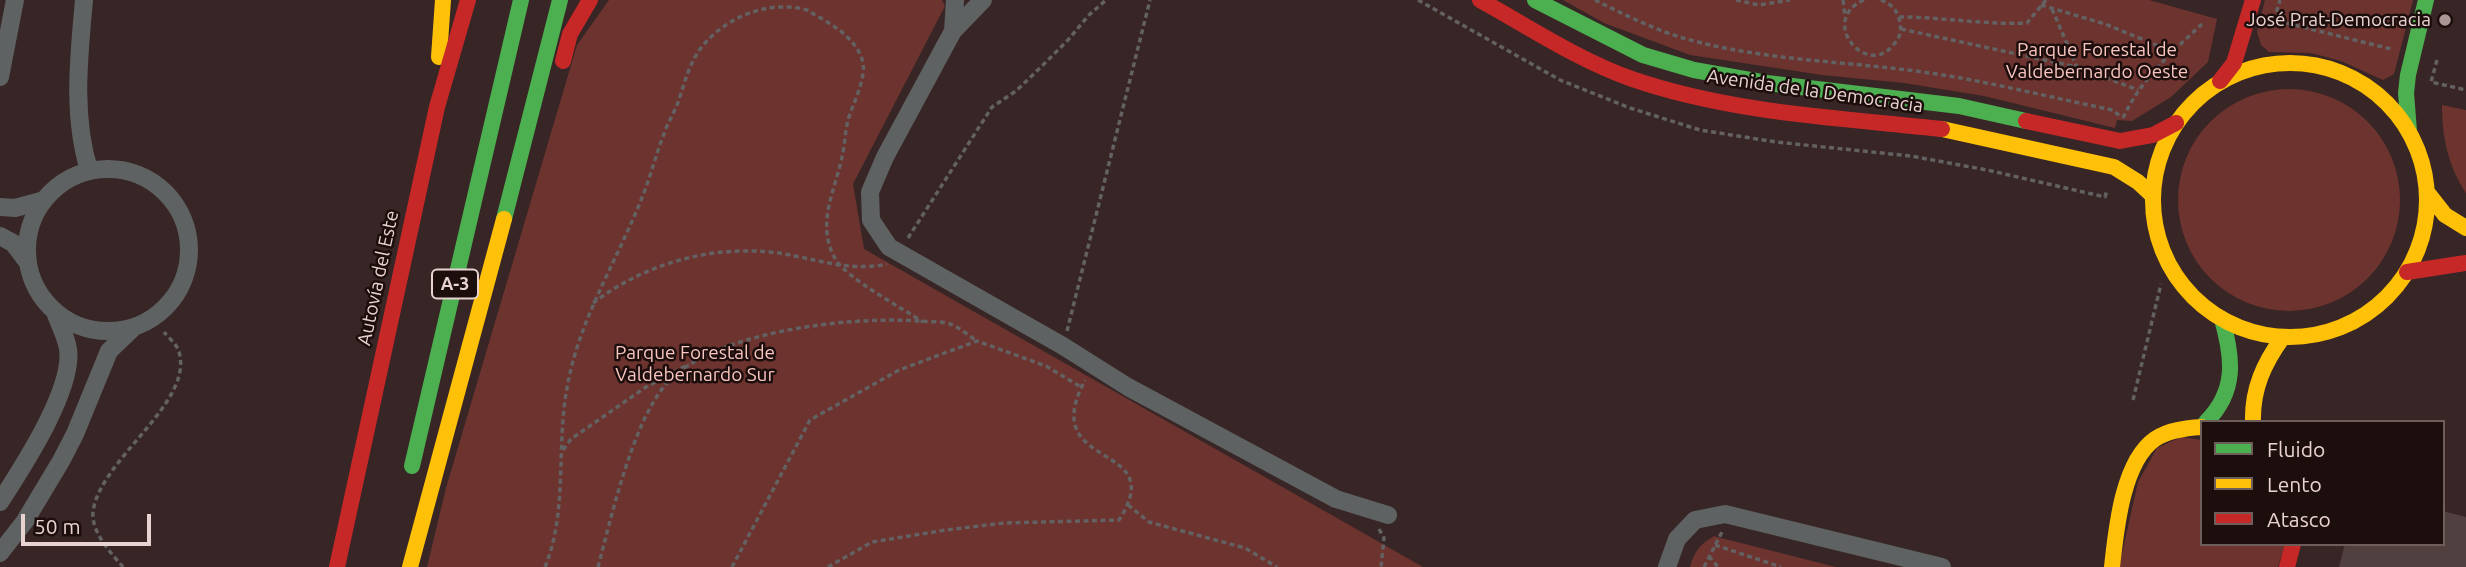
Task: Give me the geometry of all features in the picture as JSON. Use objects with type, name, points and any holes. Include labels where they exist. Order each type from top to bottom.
[{"type":"main road","points":[[437,107],[443,0]]},
{"type":"main road","name":"Autovía del Este","points":[[337,567],[437,107],[468,0]]},
{"type":"main road","name":"A-3","points":[[408,486],[521,0]]},
{"type":"main road","points":[[410,567],[560,0]]},
{"type":"main road","points":[[559,74],[570,34],[590,0]]},
{"type":"main road","name":"Avenida de la Democracia","points":[[1480,0],[1575,53],[1630,78],[1676,92],[1763,109],[1948,130],[2114,167],[2138,182],[2153,196]]},
{"type":"main road","name":"Avenida de la Democracia","points":[[1535,0],[1643,55],[1693,70],[1767,83],[1959,106],[2120,141],[2153,135],[2176,123]]},
{"type":"main road","points":[[2220,81],[2248,68],[2279,62],[2310,63],[2340,71],[2367,85],[2391,106],[2409,131],[2421,160],[2427,192],[2421,232],[2407,272],[2388,296],[2364,315],[2337,329],[2308,336],[2261,335],[2222,319],[2193,297],[2170,267],[2157,233],[2153,196],[2160,158],[2176,123],[2220,81],[2234,63],[2253,0]]},
{"type":"main road","points":[[2409,131],[2406,93],[2408,75],[2426,0]]},
{"type":"main road","points":[[475,326],[521,208],[544,128]]},
{"type":"main road","points":[[2427,192],[2445,215],[2466,228]]},
{"type":"main road","points":[[2407,272],[2466,262]]},
{"type":"main road","points":[[2208,420],[2222,404],[2229,384],[2230,352],[2222,319]]},
{"type":"main road","points":[[2253,420],[2251,404],[2258,380],[2283,337]]},
{"type":"main road","points":[[2112,567],[2119,509],[2143,452],[2162,435],[2200,426]]},
{"type":"main road","points":[[2287,567],[2292,546]]},
{"type":"street","points":[[0,77],[15,0]]},
{"type":"street","points":[[84,0],[79,108],[81,135],[89,170]]},
{"type":"street","points":[[953,31],[955,0]]},
{"type":"street","points":[[983,0],[953,31],[885,157],[870,192],[871,220],[889,247],[1063,346],[1091,366],[1336,499],[1380,513]]},
{"type":"street","points":[[0,207],[15,208],[41,201],[89,170],[107,167],[128,170],[161,187],[177,205],[187,228],[187,273],[175,295],[149,320],[117,331],[100,331],[71,323],[55,312],[33,282],[26,260],[13,243],[0,236]]},
{"type":"street","points":[[26,260],[28,229],[41,201]]},
{"type":"street","points":[[0,502],[39,438],[66,374],[68,349],[55,312]]},
{"type":"street","points":[[0,553],[25,521],[61,461],[109,351],[135,326]]},
{"type":"street","points":[[1667,567],[1677,539],[1695,520],[1726,514],[1942,567]]},
{"type":"path","points":[[1063,346],[1085,268],[1150,0]]},
{"type":"path","points":[[1595,0],[1682,37],[1740,50],[2007,86],[2113,110],[2123,118],[2138,90],[2171,51],[2202,24]]},
{"type":"path","points":[[1736,0],[1759,5],[1790,0]]},
{"type":"path","points":[[1843,0],[1846,18]]},
{"type":"path","points":[[1864,0],[1850,9],[1844,27],[1850,44],[1857,50],[1875,55],[1891,48],[1901,29],[1899,17],[1891,5],[1883,0]]},
{"type":"path","points":[[1899,17],[2000,24],[2027,23],[2046,0]]},
{"type":"path","points":[[2280,0],[2272,20],[2391,49]]},
{"type":"path","points":[[545,567],[555,527],[567,387],[578,344],[596,294],[629,230],[690,64],[704,44],[739,12],[775,2],[796,4],[853,41],[863,61],[859,91],[848,120],[842,157],[826,210],[829,241],[837,261],[862,283],[923,322]]},
{"type":"path","points":[[2041,5],[2105,24],[2171,51]]},
{"type":"path","points":[[2052,9],[2077,67]]},
{"type":"path","points":[[1901,29],[2077,67],[2138,90]]},
{"type":"path","points":[[1873,66],[1875,55]]},
{"type":"path","points":[[2437,60],[2431,82],[2466,90]]},
{"type":"path","points":[[2133,400],[2161,284]]},
{"type":"path","points":[[562,451],[571,439],[646,387],[700,358],[729,345],[796,329],[886,319],[950,324],[977,341],[1046,366],[1081,387]]},
{"type":"path","points":[[123,567],[101,541],[92,513],[105,480],[167,402],[180,371],[178,349],[164,332]]},
{"type":"path","points":[[733,567],[810,420],[899,370],[977,341]]},
{"type":"path","points":[[598,567],[643,420],[667,383],[700,358]]},
{"type":"path","points":[[828,567],[873,542],[946,530],[1004,523],[1118,520],[1128,505],[1132,486],[1122,467],[1086,441],[1075,427],[1075,404],[1091,366]]},
{"type":"path","points":[[1128,505],[1149,522],[1245,548],[1277,567]]},
{"type":"path","points":[[1380,513],[1377,526],[1384,538],[1381,567]]},
{"type":"path","points":[[1704,567],[1722,531]]},
{"type":"path","points":[[1715,545],[1781,567]]},
{"type":"path","points":[[1709,556],[1718,567]]},
{"type":"green space","name":"Parque Forestal de Valdebernardo Sur","points":[[609,0],[942,0],[945,6],[853,184],[864,249],[1423,567],[427,567],[446,488],[577,45]]},
{"type":"green space","name":"Parque Forestal de Valdebernardo Oeste","points":[[1563,0],[2149,0],[2217,19],[2208,62],[2171,97],[2132,121],[2117,120],[2115,128],[1984,96],[1690,55],[1604,23]]},
{"type":"green space","points":[[2265,0],[2413,0],[2394,74],[2383,80],[2341,61],[2311,53],[2269,52],[2261,45],[2257,32]]},
{"type":"green space","points":[[2289,89],[2311,91],[2341,102],[2359,114],[2375,130],[2387,148],[2395,168],[2400,200],[2398,222],[2387,252],[2375,270],[2359,286],[2341,298],[2321,306],[2289,311],[2267,309],[2237,298],[2219,286],[2203,270],[2191,252],[2183,232],[2178,200],[2180,178],[2191,148],[2203,130],[2219,114],[2237,102],[2257,94]]},
{"type":"green space","points":[[2442,105],[2466,110],[2466,193],[2447,151]]},
{"type":"green space","points":[[2181,437],[2200,440],[2200,546],[2284,546],[2278,567],[2119,567],[2138,482],[2157,448]]},
{"type":"green space","points":[[1713,537],[1836,567],[1690,567],[1698,549]]},
{"type":"building","points":[[2445,512],[2466,517],[2466,567],[2339,567],[2344,546],[2445,546]]},
{"type":"traffic: fast","points":[[412,466],[521,0]]},
{"type":"traffic: fast","points":[[504,219],[560,0]]},
{"type":"traffic: fast","points":[[1535,0],[1643,55],[1694,70],[1767,83],[1959,106],[2026,121]]},
{"type":"traffic: fast","points":[[2409,131],[2406,93],[2408,75],[2426,0]]},
{"type":"traffic: fast","points":[[2208,420],[2223,398],[2230,374],[2222,319]]},
{"type":"traffic: slow","points":[[439,57],[443,0]]},
{"type":"traffic: slow","points":[[2290,63],[2330,69],[2366,86],[2387,103],[2404,124],[2421,160],[2427,200],[2421,240],[2404,276],[2387,297],[2366,314],[2330,331],[2290,337],[2250,331],[2214,314],[2193,297],[2176,276],[2159,240],[2153,200],[2159,160],[2176,124],[2193,103],[2214,86],[2250,69],[2290,63]]},
{"type":"traffic: slow","points":[[1942,129],[2114,167],[2138,182],[2153,196]]},
{"type":"traffic: slow","points":[[2427,192],[2445,215],[2466,228]]},
{"type":"traffic: slow","points":[[410,567],[504,219]]},
{"type":"traffic: slow","points":[[2253,420],[2260,377],[2283,337]]},
{"type":"traffic: slow","points":[[2112,567],[2123,498],[2135,464],[2155,439],[2166,433],[2200,427]]},
{"type":"traffic: jam","points":[[337,567],[437,107],[468,0]]},
{"type":"traffic: jam","points":[[563,61],[570,34],[590,0]]},
{"type":"traffic: jam","points":[[1480,0],[1592,62],[1632,79],[1670,90],[1708,100],[1786,113],[1942,129]]},
{"type":"traffic: jam","points":[[2220,81],[2234,63],[2253,0]]},
{"type":"traffic: jam","points":[[2026,121],[2120,141],[2153,135],[2176,123]]},
{"type":"traffic: jam","points":[[2407,272],[2466,263]]},
{"type":"traffic: jam","points":[[2287,567],[2292,546]]},
{"type":"place","name":"José Prat-Democracia","points":[[2445,20]]}]
